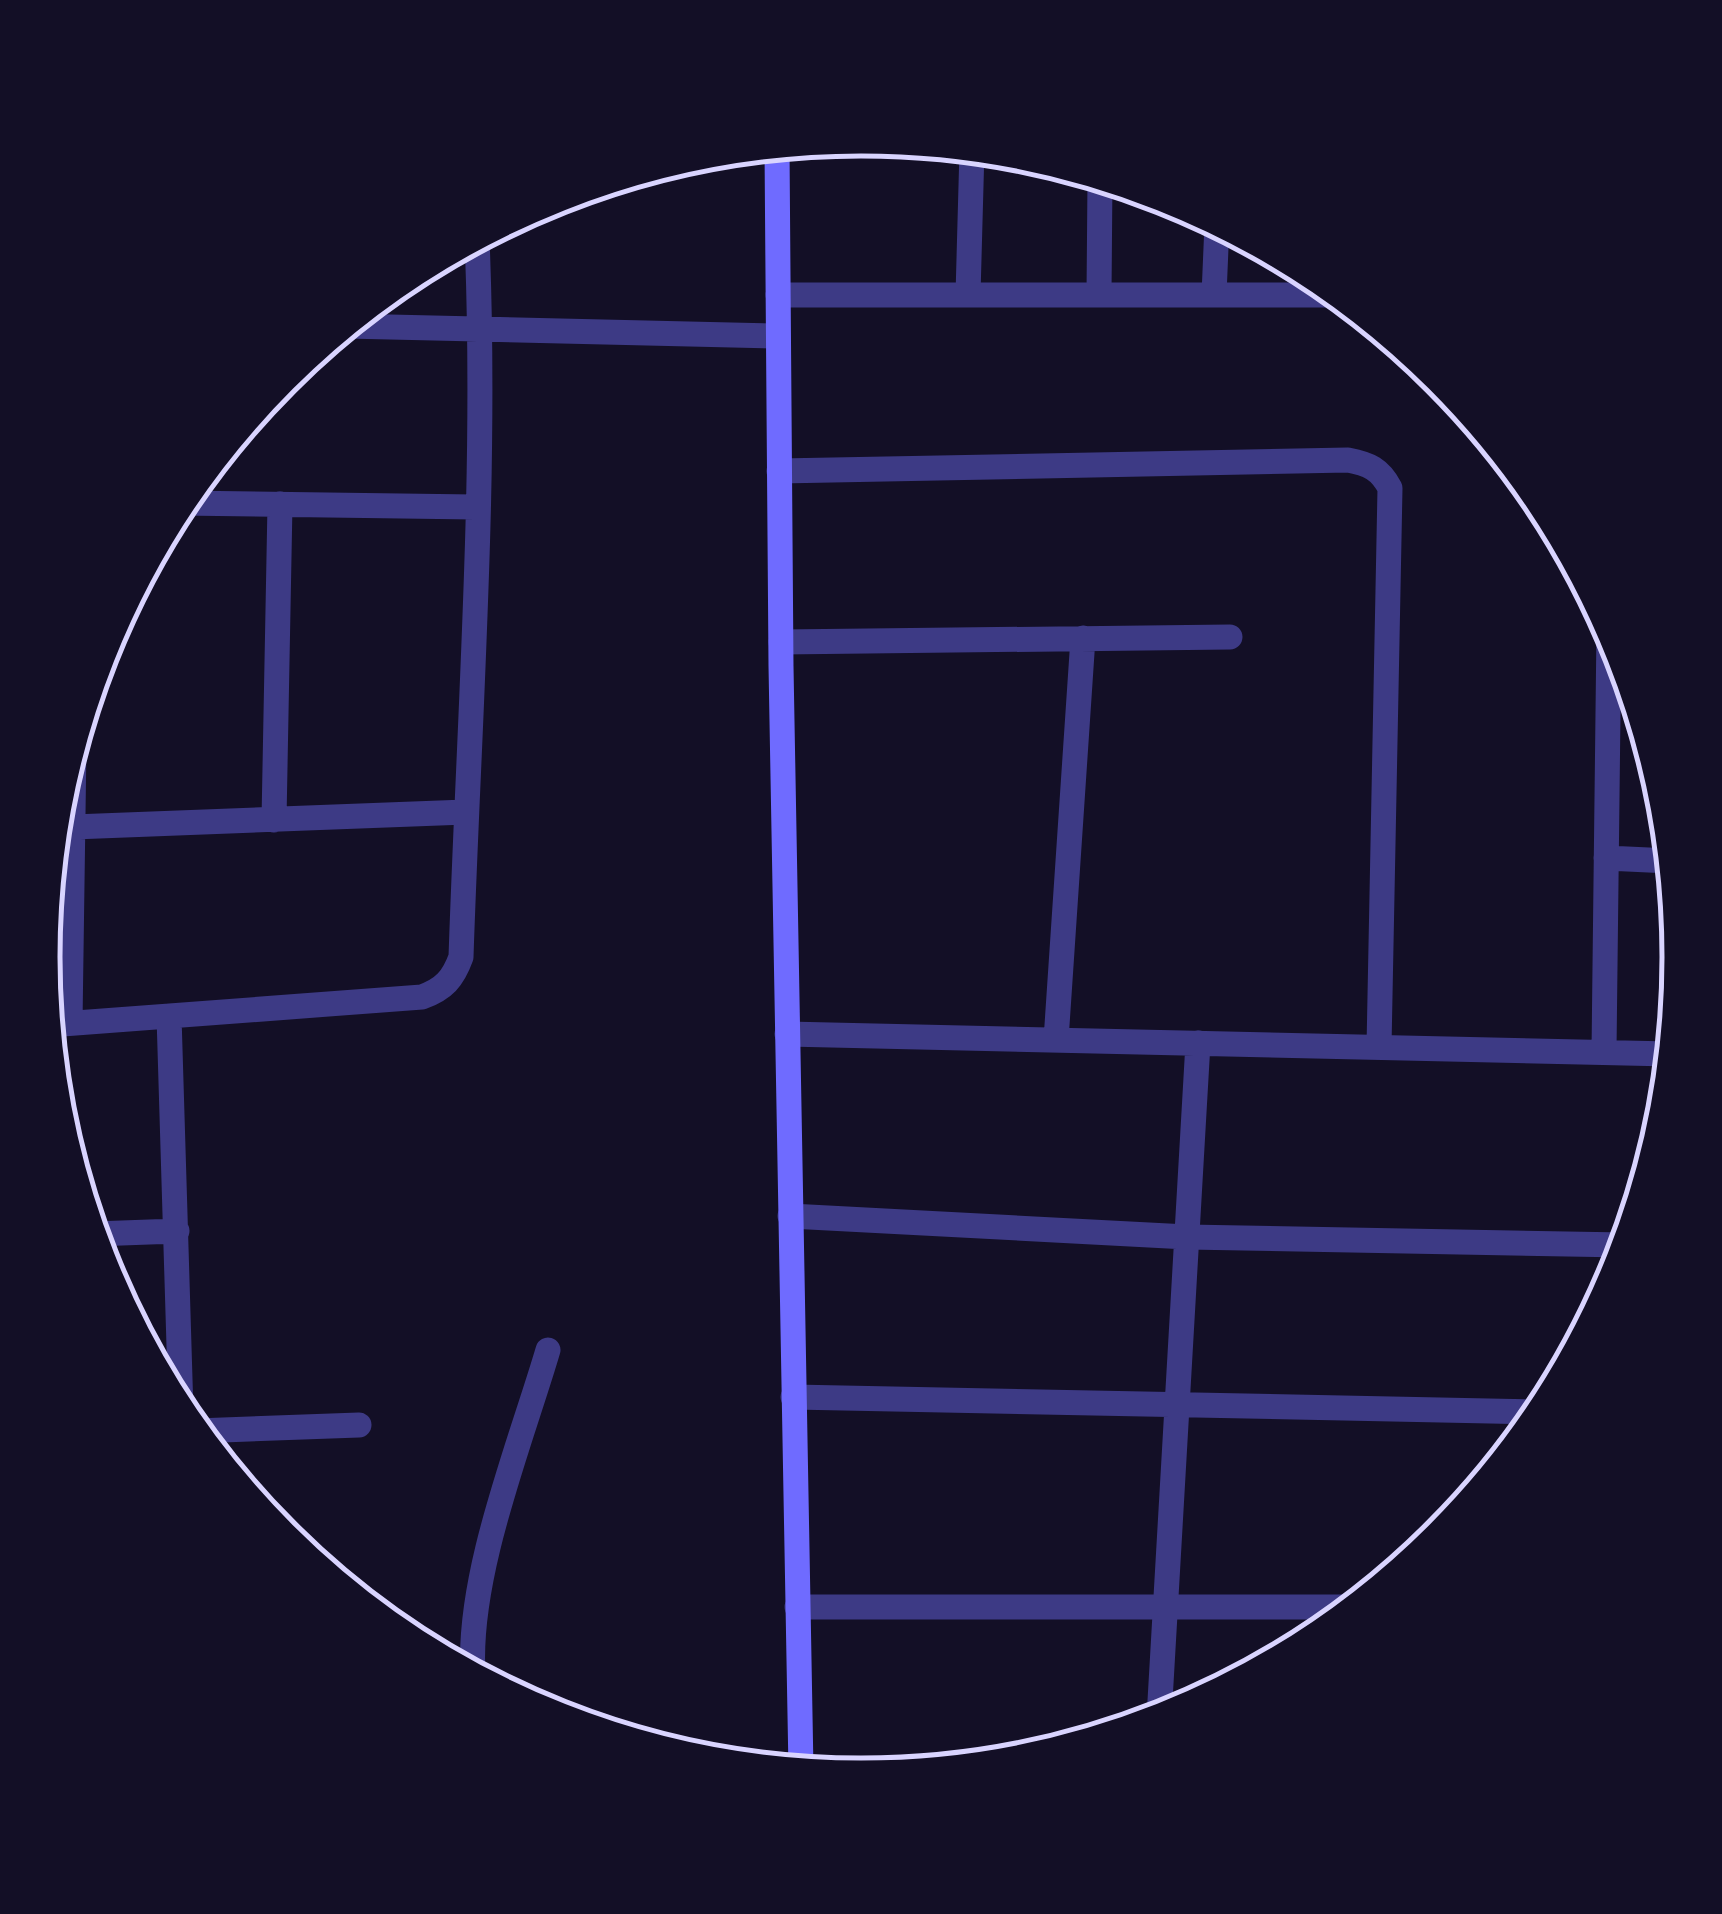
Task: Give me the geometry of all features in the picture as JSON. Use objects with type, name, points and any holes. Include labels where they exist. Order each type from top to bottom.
[{"type":"street","points":[[777,161],[780,642],[801,1755]]},
{"type":"street","points":[[968,295],[972,164]]},
{"type":"street","points":[[1098,295],[1100,193]]},
{"type":"street","points":[[1214,295],[1216,240]]},
{"type":"street","points":[[63,1024],[422,998],[439,991],[454,976],[461,957],[466,812],[481,329],[478,254]]},
{"type":"street","points":[[778,295],[1312,295]]},
{"type":"street","points":[[368,326],[778,336]]},
{"type":"street","points":[[779,471],[1348,460],[1368,464],[1382,474],[1390,488],[1379,1047]]},
{"type":"street","points":[[201,503],[476,507]]},
{"type":"street","points":[[274,820],[280,504]]},
{"type":"street","points":[[780,642],[1230,636]]},
{"type":"street","points":[[1056,1040],[1084,638]]},
{"type":"street","points":[[1604,1052],[1606,858],[1616,692]]},
{"type":"street","points":[[73,828],[466,812]]},
{"type":"street","points":[[62,999],[73,813]]},
{"type":"street","points":[[1606,858],[1656,860]]},
{"type":"street","points":[[168,1016],[179,1378]]},
{"type":"street","points":[[787,1034],[1656,1054]]},
{"type":"street","points":[[1160,1700],[1198,1043]]},
{"type":"street","points":[[790,1216],[1187,1237],[1608,1245]]},
{"type":"street","points":[[110,1233],[177,1230]]},
{"type":"street","points":[[473,1658],[474,1615],[484,1571],[548,1350]]},
{"type":"street","points":[[793,1396],[1520,1412]]},
{"type":"street","points":[[215,1430],[358,1426]]},
{"type":"street","points":[[797,1607],[1165,1611],[1327,1608]]}]
